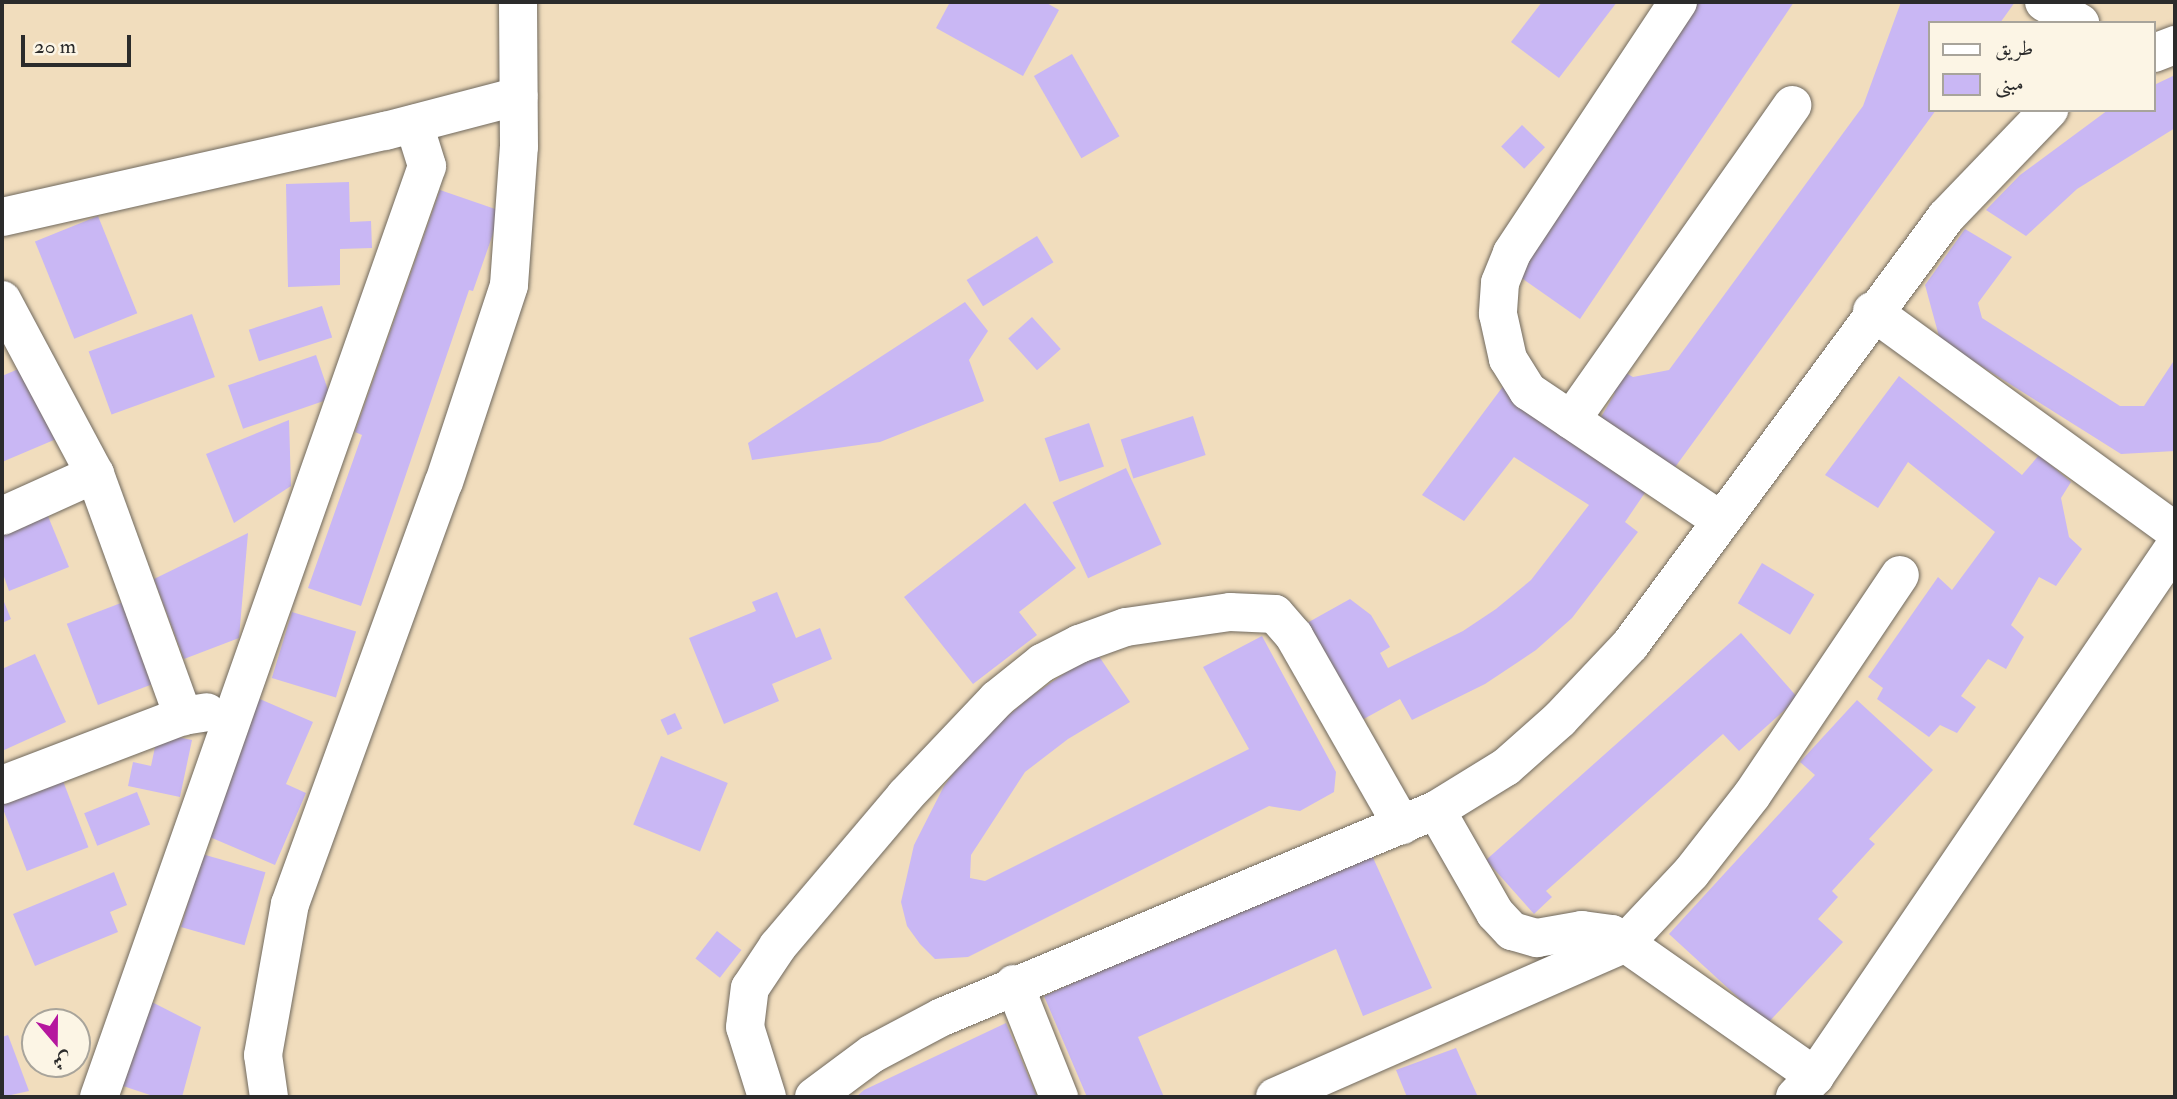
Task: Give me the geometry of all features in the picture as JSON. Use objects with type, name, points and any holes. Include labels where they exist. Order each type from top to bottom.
[{"type":"street","points":[[269,1097],[263,1055],[290,904],[444,482],[509,285],[519,96],[518,2]]},
{"type":"street","points":[[1678,2],[1512,253],[1500,283],[1498,314],[1508,359],[1528,391],[1720,520]]},
{"type":"street","points":[[2044,2],[2077,21]]},
{"type":"street","points":[[2156,51],[2175,45]]},
{"type":"street","points":[[2,217],[414,124],[519,96]]},
{"type":"street","points":[[1571,420],[1792,105]]},
{"type":"street","points":[[814,1097],[872,1054],[1014,984],[1419,818],[1506,767],[1560,719],[1630,645],[1872,311],[1946,217],[2047,112]]},
{"type":"street","points":[[99,1097],[427,166],[414,124]]},
{"type":"street","points":[[2,300],[95,474],[183,716]]},
{"type":"street","points":[[1872,311],[2175,531]]},
{"type":"street","points":[[2,516],[95,474]]},
{"type":"street","points":[[767,1097],[745,1027],[750,988],[778,946],[905,796],[997,699],[1042,663],[1079,644],[1126,627],[1230,612],[1275,614],[1294,636],[1419,818],[1512,931],[1537,938],[1582,930],[1612,934],[1805,1086],[2175,546]]},
{"type":"street","points":[[1275,1097],[1625,943],[1691,873],[1752,795],[1900,575]]},
{"type":"street","points":[[2,785],[183,716],[237,708]]},
{"type":"street","points":[[1014,984],[1059,1097]]},
{"type":"building","points":[[950,2],[1045,2],[1059,10],[1023,76],[936,28]]},
{"type":"building","points":[[1542,2],[1617,2],[1559,78],[1511,42]]},
{"type":"building","points":[[1694,2],[1794,2],[1580,319],[1513,272]]},
{"type":"building","points":[[1901,2],[2015,2],[2001,21],[1928,21],[1928,112],[1935,112],[1673,470],[1600,419],[1615,393],[1603,385],[1615,367],[1633,377],[1669,370],[1863,106]]},
{"type":"building","points":[[1072,54],[1120,136],[1081,158],[1034,76]]},
{"type":"building","points":[[2175,75],[2175,128],[2077,189],[2026,236],[1986,210],[2020,175],[2105,112],[2156,112],[2156,84]]},
{"type":"building","points":[[1522,125],[1545,147],[1524,169],[1501,147]]},
{"type":"building","points":[[349,182],[350,222],[371,221],[372,248],[340,249],[340,285],[288,287],[286,184]]},
{"type":"building","points":[[440,190],[501,211],[473,291],[469,290],[361,606],[308,588],[362,435],[355,432]]},
{"type":"building","points":[[98,216],[137,313],[74,339],[35,241]]},
{"type":"building","points":[[1965,229],[2012,257],[1978,303],[1982,318],[2120,406],[2144,406],[2175,359],[2175,451],[2121,454],[1940,340],[1925,285]]},
{"type":"building","points":[[1037,236],[1053,262],[983,306],[967,280]]},
{"type":"building","points":[[965,302],[988,331],[969,360],[984,401],[880,442],[752,460],[748,443]]},
{"type":"building","points":[[322,306],[332,337],[259,361],[249,330]]},
{"type":"building","points":[[192,314],[215,377],[112,415],[89,352]]},
{"type":"building","points":[[1032,317],[1061,349],[1037,370],[1008,338]]},
{"type":"building","points":[[316,355],[331,398],[243,429],[228,385]]},
{"type":"building","points":[[30,364],[61,437],[2,462],[2,376]]},
{"type":"building","points":[[1899,376],[2022,475],[2039,455],[2071,482],[2061,498],[2069,537],[2082,549],[2056,586],[2039,577],[2011,625],[2024,637],[2006,669],[1988,659],[1961,696],[1976,707],[1957,733],[1940,725],[1929,737],[1877,699],[1883,688],[1868,677],[1938,577],[1952,590],[1995,532],[1908,462],[1878,508],[1825,475]]},
{"type":"building","points":[[1504,385],[1653,481],[1625,522],[1638,532],[1572,618],[1536,650],[1485,684],[1412,720],[1400,699],[1362,720],[1307,623],[1350,599],[1371,615],[1390,647],[1380,653],[1388,668],[1463,631],[1496,609],[1531,580],[1589,505],[1514,457],[1464,521],[1422,495]]},
{"type":"building","points":[[1193,416],[1206,455],[1133,478],[1121,439]]},
{"type":"building","points":[[289,420],[291,486],[234,523],[206,454]]},
{"type":"building","points":[[1089,423],[1104,466],[1060,482],[1045,438]]},
{"type":"building","points":[[1126,468],[1161,544],[1088,578],[1053,502]]},
{"type":"building","points":[[1025,503],[1076,568],[1019,612],[1037,635],[973,684],[904,597]]},
{"type":"building","points":[[45,509],[69,567],[9,591],[2,571],[2,526]]},
{"type":"building","points":[[248,533],[239,638],[184,659],[154,579]]},
{"type":"building","points":[[1762,563],[1814,594],[1790,635],[1738,603]]},
{"type":"building","points":[[777,592],[796,638],[820,628],[832,659],[772,684],[779,701],[724,724],[689,638],[756,611],[752,602]]},
{"type":"building","points":[[2,597],[11,619],[2,623]]},
{"type":"building","points":[[134,598],[165,679],[98,705],[67,624]]},
{"type":"building","points":[[292,612],[356,632],[336,698],[272,678]]},
{"type":"building","points":[[1741,633],[1798,698],[1739,751],[1723,734],[1546,891],[1552,897],[1534,914],[1486,860]]},
{"type":"building","points":[[1262,636],[1336,772],[1334,792],[1300,811],[1269,806],[968,957],[935,959],[920,944],[907,926],[901,902],[914,845],[944,786],[975,744],[1030,697],[1096,652],[1130,702],[1068,739],[1025,772],[971,855],[970,878],[985,881],[1249,749],[1203,667]]},
{"type":"building","points":[[35,654],[66,722],[2,751],[2,669]]},
{"type":"building","points":[[253,696],[313,722],[286,784],[306,793],[275,865],[205,835]]},
{"type":"building","points":[[1857,700],[1933,770],[1869,839],[1875,844],[1832,891],[1838,897],[1818,919],[1843,942],[1767,1024],[1669,934],[1815,775],[1800,762]]},
{"type":"building","points":[[675,713],[682,728],[668,735],[660,720]]},
{"type":"building","points":[[158,733],[192,740],[180,797],[128,786],[133,762],[151,766]]},
{"type":"building","points":[[661,756],[728,783],[700,852],[633,825]]},
{"type":"building","points":[[63,781],[88,847],[27,871],[2,804]]},
{"type":"building","points":[[137,792],[150,824],[97,846],[84,813]]},
{"type":"building","points":[[1370,851],[1432,988],[1363,1016],[1336,949],[1138,1037],[1164,1097],[1087,1097],[1044,996]]},
{"type":"building","points":[[202,854],[265,872],[244,945],[181,927]]},
{"type":"building","points":[[114,872],[127,905],[110,912],[118,932],[35,966],[13,914]]},
{"type":"building","points":[[717,931],[741,950],[720,978],[695,959]]},
{"type":"building","points":[[142,997],[201,1027],[182,1097],[156,1097],[111,1082]]},
{"type":"building","points":[[1006,1023],[1037,1097],[856,1097],[864,1090]]},
{"type":"building","points":[[8,1035],[21,1070],[21,1078],[24,1078],[29,1091],[2,1097],[2,1037]]},
{"type":"building","points":[[1456,1048],[1478,1097],[1407,1097],[1396,1070]]}]
